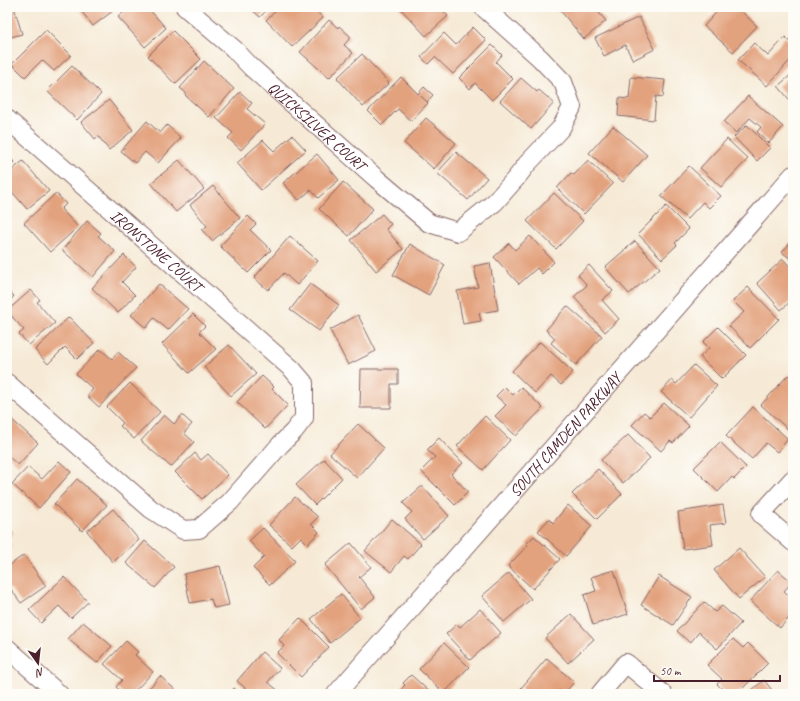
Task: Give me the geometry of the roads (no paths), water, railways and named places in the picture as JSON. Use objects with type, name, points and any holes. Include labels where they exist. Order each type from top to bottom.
[{"type":"street","name":"QUICKSILVER COURT","points":[[185,7],[234,49],[250,67],[429,223],[458,232],[495,202],[527,164],[561,128],[572,107],[563,82],[540,58],[483,7]]},
{"type":"street","name":"IRONSTONE COURT","points":[[7,119],[292,369],[304,383],[304,418],[230,502],[199,529],[183,530],[151,509],[7,382]]},
{"type":"street","name":"SOUTH CAMDEN PARKWAY","points":[[336,694],[793,175]]},
{"type":"street","points":[[793,478],[760,514],[793,542]]},
{"type":"street","points":[[7,648],[59,694]]},
{"type":"street","points":[[600,694],[626,663],[663,694]]}]
